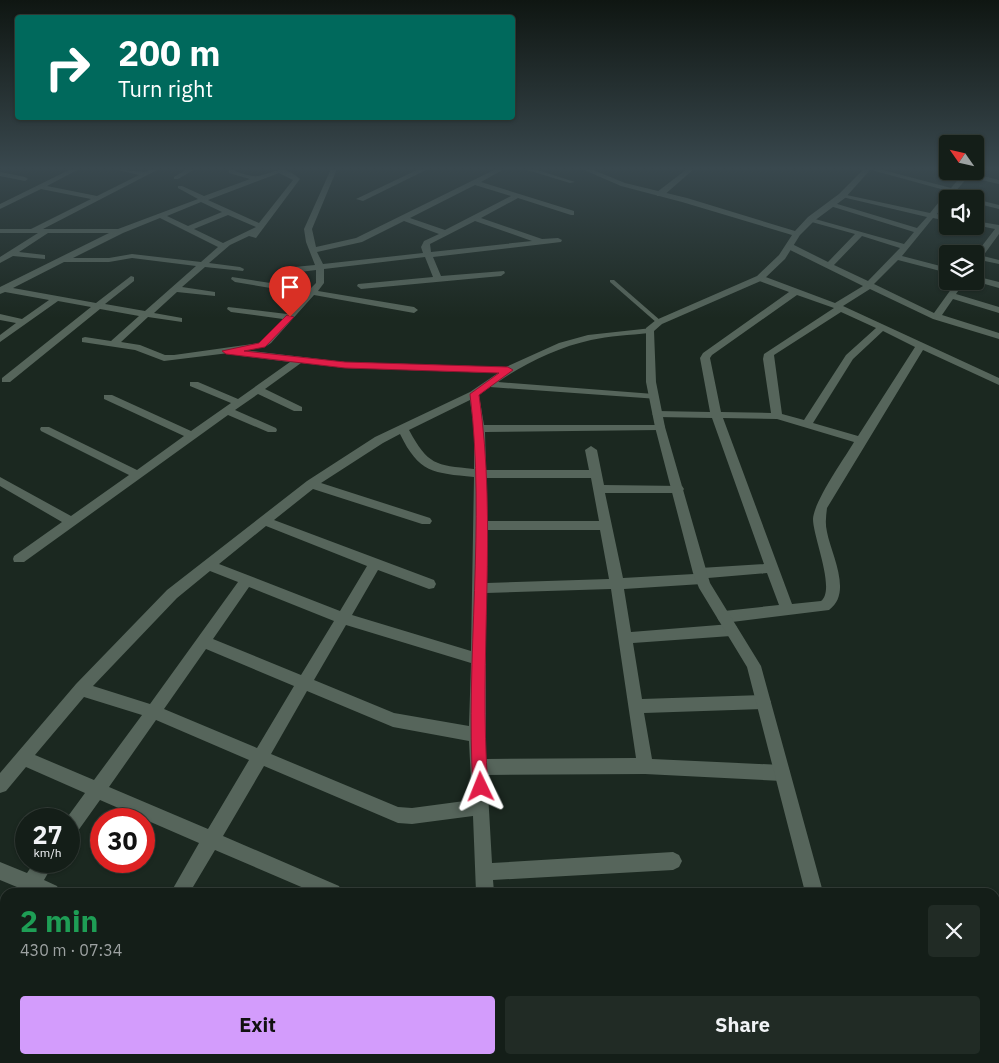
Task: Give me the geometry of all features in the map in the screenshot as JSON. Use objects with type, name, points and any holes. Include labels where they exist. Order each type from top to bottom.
[{"type":"street","points":[[34,230],[57,219]]},
{"type":"street","points":[[2,290],[120,231],[151,219]]},
{"type":"street","points":[[167,219],[223,246]]},
{"type":"street","points":[[187,228],[212,219]]},
{"type":"street","points":[[241,219],[259,229]]},
{"type":"street","points":[[248,244],[267,219]]},
{"type":"street","points":[[85,340],[144,349],[164,358],[262,345],[313,293],[320,283],[320,266],[308,235],[308,229],[313,219]]},
{"type":"street","points":[[314,250],[359,240],[403,219]]},
{"type":"street","points":[[406,219],[445,233]]},
{"type":"street","points":[[438,278],[425,247],[427,243],[473,219]]},
{"type":"street","points":[[476,219],[543,242]]},
{"type":"street","points":[[745,219],[797,234]]},
{"type":"street","points":[[878,219],[919,230]]},
{"type":"street","points":[[777,416],[768,359],[769,354],[867,286],[906,247],[928,219]]},
{"type":"street","points":[[0,785],[81,689],[152,613],[208,565],[311,484],[380,440],[474,394],[508,370],[574,341],[654,326],[760,278],[782,257],[797,234],[811,220],[906,247]]},
{"type":"street","points":[[984,225],[999,228],[995,241],[984,252]]},
{"type":"street","points":[[113,344],[223,246],[259,229]]},
{"type":"street","points":[[0,261],[48,230]]},
{"type":"street","points":[[0,231],[120,231]]},
{"type":"street","points":[[828,266],[860,234]]},
{"type":"street","points":[[284,270],[558,240]]},
{"type":"street","points":[[789,246],[867,286],[936,317],[999,336]]},
{"type":"street","points":[[12,254],[42,257]]},
{"type":"street","points":[[62,260],[109,260],[132,256],[240,269]]},
{"type":"street","points":[[896,257],[939,269]]},
{"type":"street","points":[[984,260],[999,262]]},
{"type":"street","points":[[361,286],[501,272]]},
{"type":"street","points":[[760,278],[839,307],[999,382]]},
{"type":"street","points":[[6,380],[131,279]]},
{"type":"street","points":[[235,279],[414,310]]},
{"type":"street","points":[[984,281],[999,285]]},
{"type":"street","points":[[175,289],[212,294]]},
{"type":"street","points":[[2,290],[179,320]]},
{"type":"street","points":[[936,317],[955,290]]},
{"type":"street","points":[[787,610],[716,414],[705,356],[796,291]]},
{"type":"street","points":[[951,295],[999,310]]},
{"type":"street","points":[[0,339],[57,298]]},
{"type":"street","points":[[231,309],[290,317]]},
{"type":"street","points":[[0,317],[24,322]]},
{"type":"street","points":[[654,326],[651,382],[659,421],[701,576],[731,630],[754,666],[813,888]]},
{"type":"street","points":[[808,423],[849,356],[882,327]]},
{"type":"street","points":[[724,617],[824,606],[833,597],[820,514],[861,440],[921,345]]},
{"type":"street","points":[[226,351],[345,365],[508,370]]},
{"type":"street","points":[[18,559],[299,360]]},
{"type":"street","points":[[194,384],[239,403]]},
{"type":"street","points":[[490,384],[654,397]]},
{"type":"street","points":[[258,390],[298,409]]},
{"type":"street","points":[[474,394],[479,429],[481,526],[477,735],[485,888]]},
{"type":"street","points":[[108,397],[192,436]]},
{"type":"street","points":[[227,411],[272,430]]},
{"type":"street","points":[[479,429],[659,421],[716,414],[777,416],[808,423],[861,440]]},
{"type":"street","points":[[402,428],[425,462],[440,468],[480,473],[595,474]]},
{"type":"street","points":[[45,429],[138,475]]},
{"type":"street","points":[[591,450],[617,584],[645,766]]},
{"type":"street","points":[[0,481],[71,522]]},
{"type":"street","points":[[311,484],[426,521]]},
{"type":"street","points":[[599,489],[678,489]]},
{"type":"street","points":[[264,520],[429,584]]},
{"type":"street","points":[[481,526],[605,525]]},
{"type":"street","points":[[182,888],[375,564]]},
{"type":"street","points":[[208,565],[342,618],[479,659]]},
{"type":"street","points":[[479,588],[617,584],[772,568]]},
{"type":"street","points":[[80,813],[151,711],[247,580]]},
{"type":"street","points":[[625,638],[731,630]]},
{"type":"street","points":[[202,641],[394,720],[417,726],[477,735]]},
{"type":"street","points":[[81,689],[151,711],[398,815],[412,816],[481,807]]},
{"type":"street","points":[[636,706],[763,702]]},
{"type":"street","points":[[22,758],[324,888]]},
{"type":"street","points":[[480,767],[645,766],[782,773]]},
{"type":"street","points":[[485,872],[673,861]]},
{"type":"street","points":[[0,870],[40,888]]},
{"type":"street","points":[[30,884],[38,873]]},
{"type":"lane","points":[[612,281],[654,326]]},
{"type":"route","points":[[290,317],[262,345],[226,351],[345,365],[508,370],[474,394],[479,429],[481,526],[477,735],[481,787]]}]
